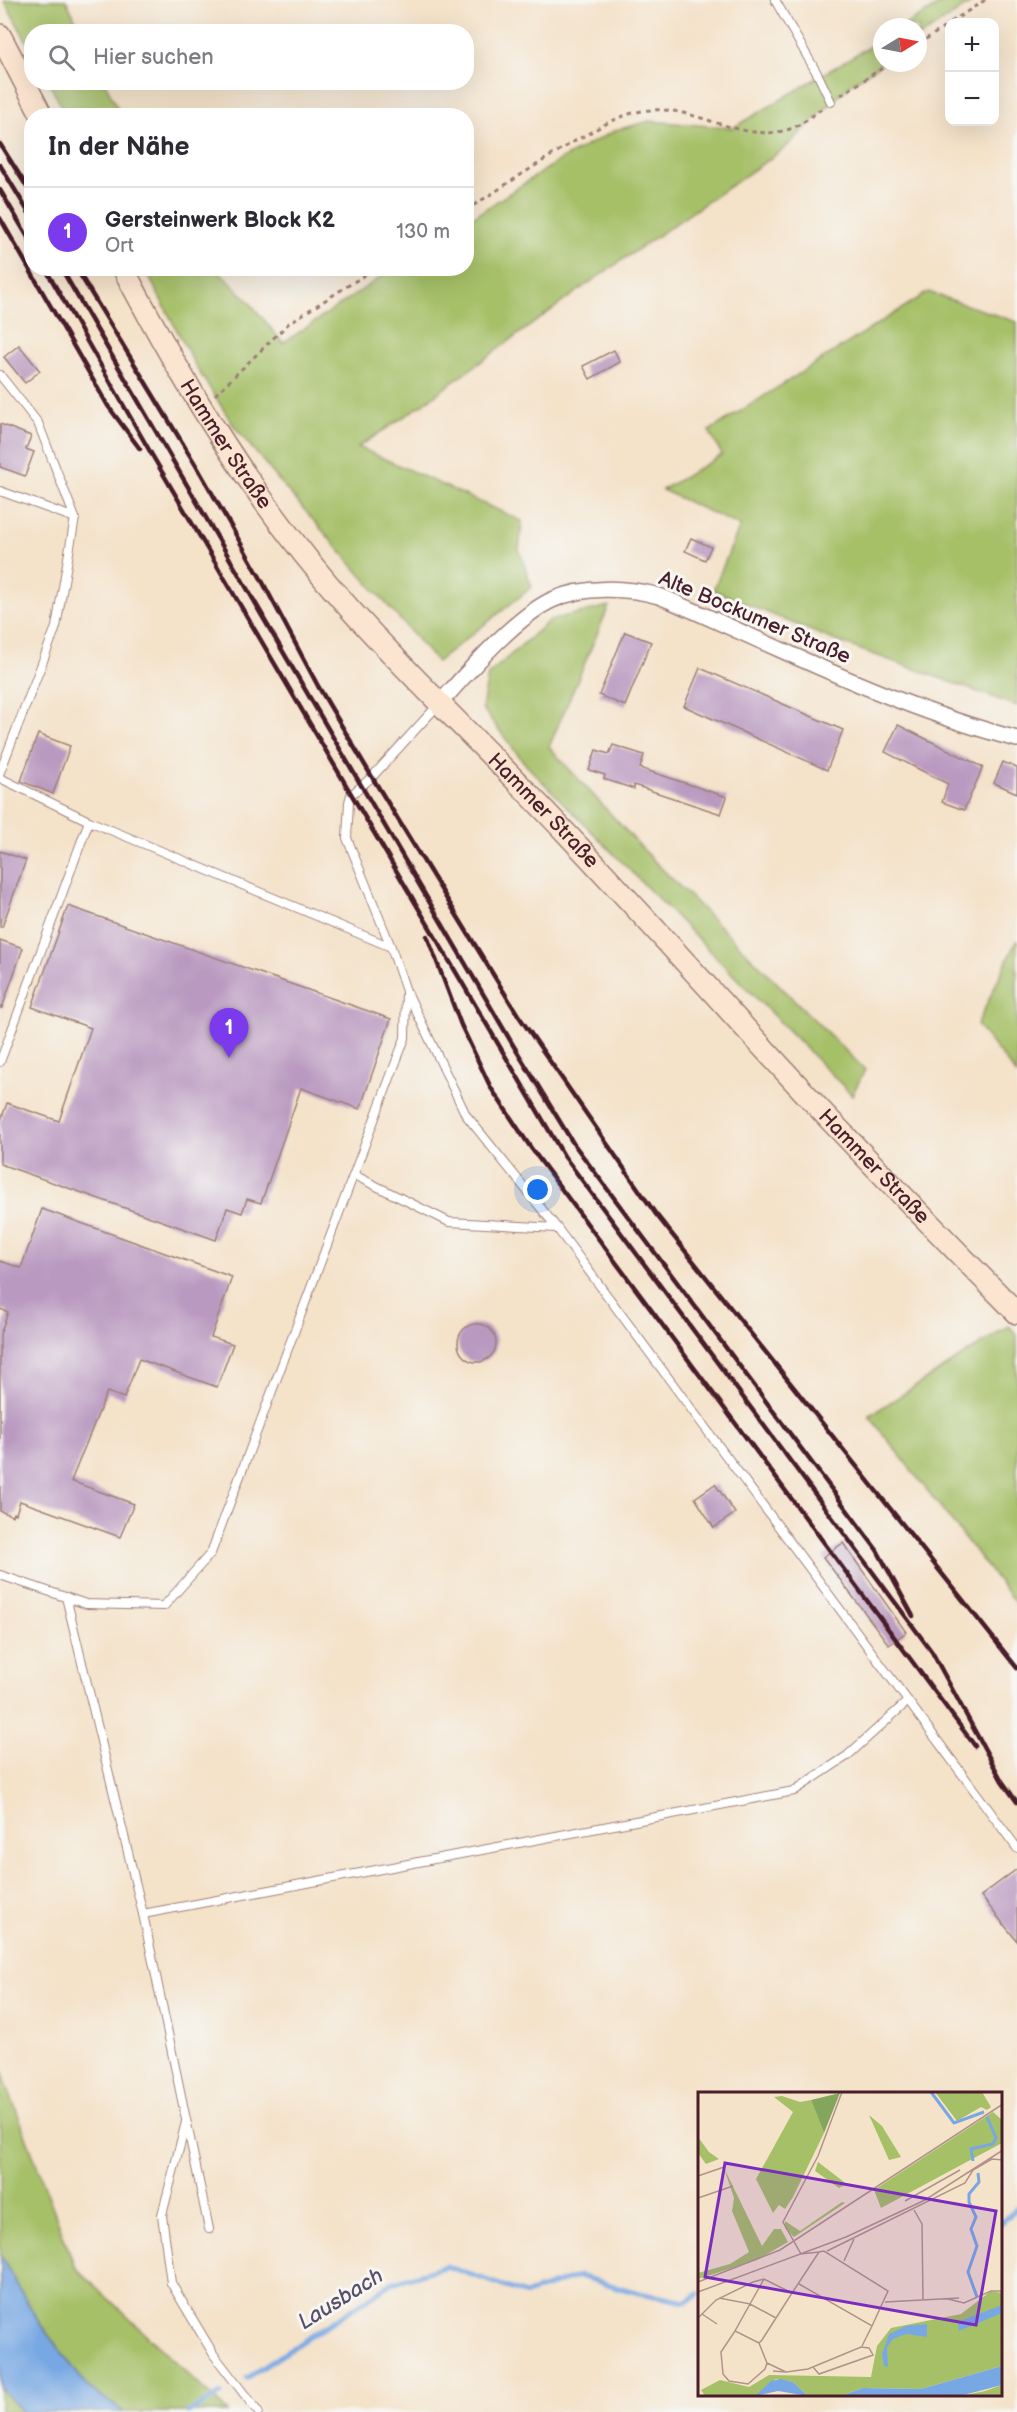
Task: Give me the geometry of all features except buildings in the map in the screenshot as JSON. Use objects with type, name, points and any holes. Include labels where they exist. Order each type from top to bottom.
[{"type":"main road","points":[[0,35],[24,81]]},
{"type":"main road","points":[[29,90],[38,108]]},
{"type":"main road","name":"Hammer Straße","points":[[127,276],[164,346],[201,408],[285,530],[348,607],[439,704],[564,831],[829,1119],[1017,1313]]},
{"type":"street","name":"Alte Bockumer Straße","points":[[439,704],[479,660],[528,615],[550,601],[597,589],[626,590],[659,596],[906,702],[1017,739]]},
{"type":"lane","points":[[775,0],[831,102]]},
{"type":"lane","points":[[0,375],[38,423],[75,518],[56,627],[0,772]]},
{"type":"lane","points":[[0,491],[75,518]]},
{"type":"lane","points":[[439,704],[372,777],[351,795],[347,838],[391,947],[406,991],[466,1114],[557,1228],[1017,1848]]},
{"type":"lane","points":[[0,778],[89,821],[391,947]]},
{"type":"lane","points":[[0,1062],[89,821]]},
{"type":"lane","points":[[0,1575],[86,1604],[164,1606],[211,1553],[405,1038],[406,991]]},
{"type":"lane","points":[[354,1175],[449,1222],[557,1228]]},
{"type":"lane","points":[[66,1598],[143,1914],[209,2229]]},
{"type":"lane","points":[[143,1914],[794,1791],[847,1756],[908,1701]]},
{"type":"lane","points":[[186,2121],[162,2216],[171,2283],[214,2355],[258,2412]]},
{"type":"path","points":[[958,18],[986,0]]},
{"type":"path","points":[[927,39],[945,26]]},
{"type":"path","points":[[474,205],[609,122],[637,112],[662,109],[752,132],[792,129],[876,72]]},
{"type":"path","points":[[201,408],[289,323],[363,276]]},
{"type":"green space","points":[[4,0],[66,0],[78,24],[24,24],[24,36]]},
{"type":"green space","points":[[947,0],[974,1],[945,18],[927,32],[927,18],[917,18]]},
{"type":"green space","points":[[873,44],[873,69],[851,84],[784,149],[586,285],[416,409],[358,447],[522,521],[519,550],[532,587],[437,662],[234,426],[195,365],[149,276],[223,276],[246,298],[283,343],[383,276],[474,276],[474,216],[560,160],[616,130],[650,121],[733,128]]},
{"type":"green space","points":[[53,90],[108,90],[118,108],[62,108]]},
{"type":"green space","points":[[928,292],[1017,322],[1017,706],[831,639],[713,590],[740,526],[662,490],[722,455],[709,431]]},
{"type":"green space","points":[[609,606],[549,747],[653,860],[865,1070],[852,1095],[526,765],[482,708],[488,675],[550,620]]},
{"type":"green space","points":[[1017,939],[1017,1075],[977,1025]]},
{"type":"green space","points":[[1009,1326],[1017,1334],[1017,1605],[869,1416]]},
{"type":"green space","points":[[0,2067],[75,2267],[228,2412],[0,2412]]},
{"type":"water","points":[[0,2255],[40,2324],[87,2386],[124,2412],[23,2412],[0,2389]]},
{"type":"waterway","name":"Lausbach","points":[[1002,2222],[1017,2208]]},
{"type":"waterway","name":"Lausbach","points":[[247,2378],[392,2283],[446,2266],[526,2294],[579,2276],[639,2293],[686,2302],[698,2295]]},
{"type":"waterway","name":"Lausbach","points":[[189,2412],[221,2394]]},
{"type":"railway","points":[[0,144],[24,182]]},
{"type":"railway","points":[[0,165],[24,205]]},
{"type":"railway","points":[[0,190],[24,230]]},
{"type":"railway","points":[[0,218],[24,260]]},
{"type":"railway","points":[[33,276],[108,406],[140,449]]},
{"type":"railway","points":[[50,276],[152,455],[564,1156],[932,1652],[1002,1781],[1017,1802]]},
{"type":"railway","points":[[66,276],[263,616]]},
{"type":"railway","points":[[81,276],[200,472],[260,577],[318,686],[518,1015],[655,1213],[1017,1668]]},
{"type":"railway","points":[[258,609],[513,1045],[573,1143],[877,1550],[913,1616]]},
{"type":"railway","points":[[427,936],[461,1025],[491,1088],[531,1148],[975,1746]]},
{"type":"place","name":"Gersteinwerk Block K2","points":[[229,1058]]}]
